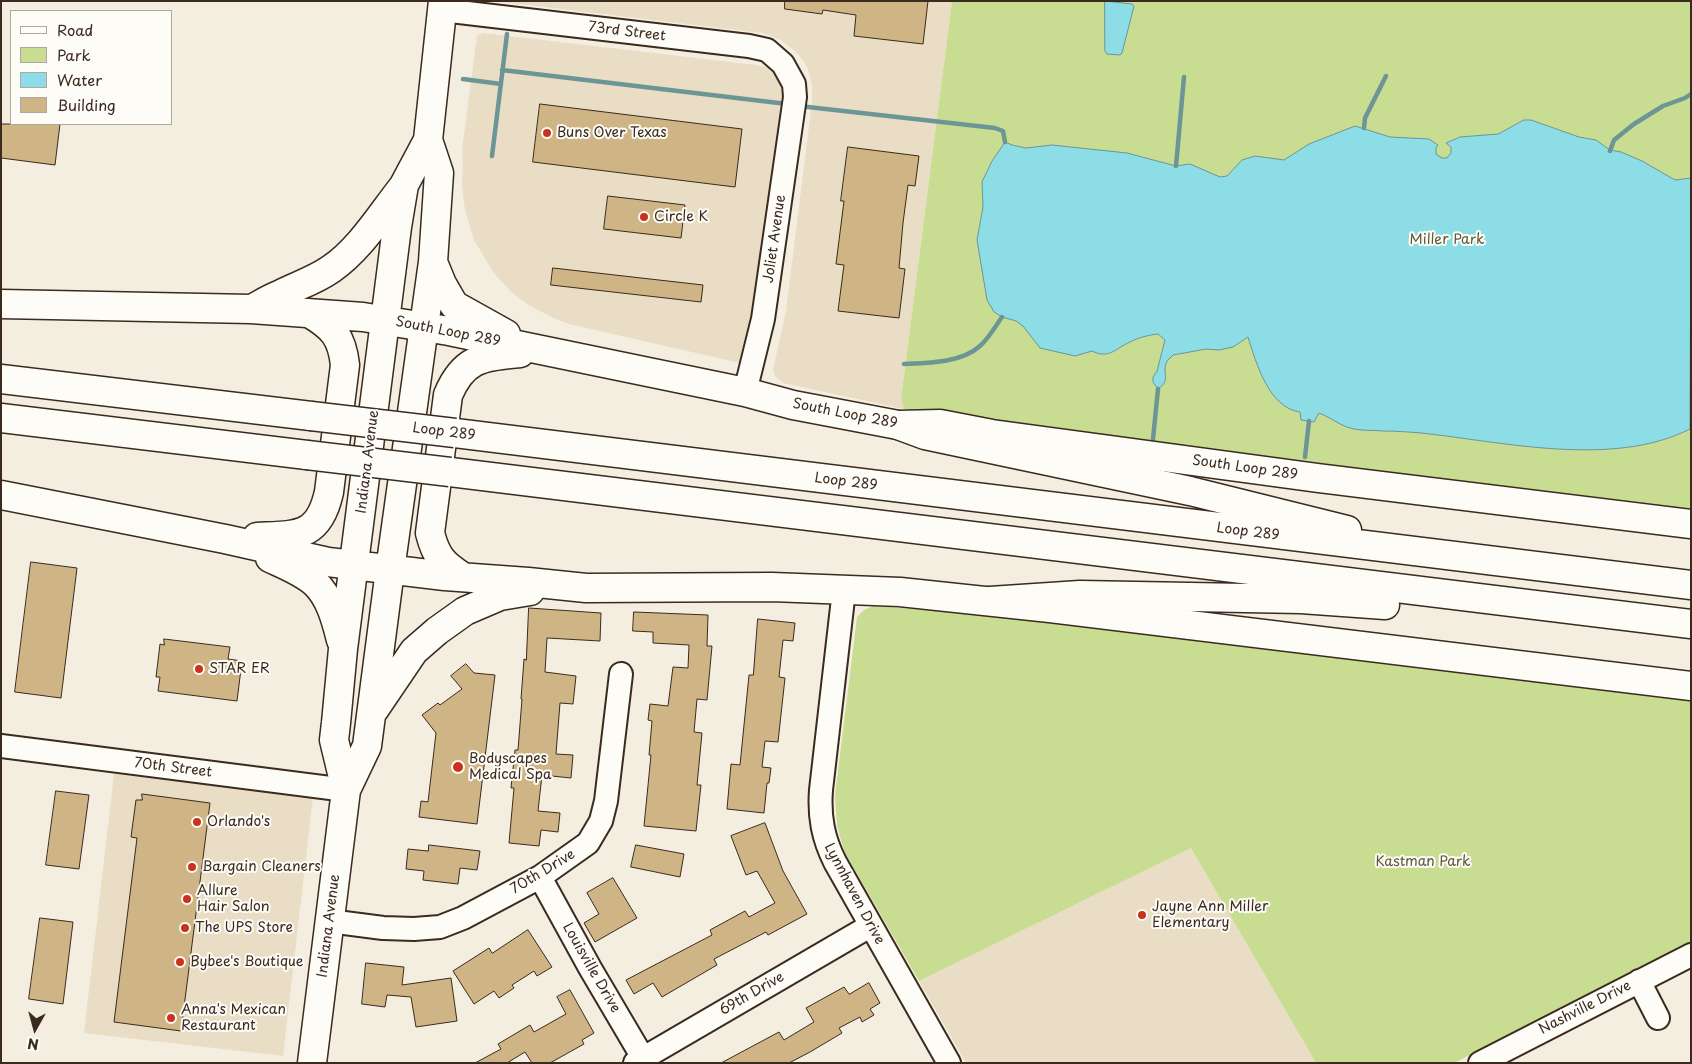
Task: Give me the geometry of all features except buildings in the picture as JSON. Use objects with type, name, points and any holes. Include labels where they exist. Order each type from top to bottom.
[{"type":"main road","name":"Indiana Avenue","points":[[346,790],[334,740],[343,649],[404,185],[428,140],[442,6]]},
{"type":"main road","name":"Indiana Avenue","points":[[312,1063],[346,790],[368,746],[390,570],[433,262],[439,173],[428,140]]},
{"type":"main road","points":[[251,309],[280,294],[306,284],[332,269],[363,238],[404,185]]},
{"type":"main road","points":[[433,262],[442,284],[454,305],[479,320],[539,350]]},
{"type":"main road","name":"South Loop 289","points":[[1,304],[251,309],[386,320],[745,392],[793,404],[898,425],[940,424],[992,434],[1308,477],[1691,524]]},
{"type":"main road","points":[[225,539],[300,534],[315,524],[325,510],[346,365],[344,352],[334,331],[323,321],[309,313]]},
{"type":"main road","points":[[463,577],[446,565],[440,558],[435,551],[430,533],[448,395],[454,381],[466,366],[486,356],[539,350]]},
{"type":"main road","name":"Loop 289","points":[[1,379],[1691,585]]},
{"type":"main road","points":[[1,418],[1691,624]]},
{"type":"main road","points":[[898,425],[925,435],[1153,483],[1310,520],[1441,555]]},
{"type":"main road","points":[[1,495],[225,539],[328,562],[390,570],[586,588]]},
{"type":"main road","points":[[225,539],[260,552],[315,583],[327,600],[336,620],[343,649]]},
{"type":"main road","points":[[371,713],[414,651],[464,611],[500,596],[537,590],[586,588],[772,587],[900,592],[990,600],[1691,686]]},
{"type":"main road","points":[[990,600],[1080,595],[1301,599],[1657,620]]},
{"type":"street","name":"73rd Street","points":[[442,6],[749,46],[767,50],[783,64],[794,84]]},
{"type":"street","name":"Joliet Avenue","points":[[745,392],[763,319],[795,97],[794,84]]},
{"type":"street","name":"Lynnhaven Drive","points":[[844,590],[821,790],[820,817],[827,845],[870,926],[949,1063]]},
{"type":"street","name":"70th Drive","points":[[329,921],[383,928],[414,929],[440,927],[463,918],[540,877],[588,844],[602,821],[606,801],[621,674]]},
{"type":"street","name":"70th Street","points":[[1,746],[346,790]]},
{"type":"street","name":"Louisville Drive","points":[[540,877],[639,1060]]},
{"type":"street","name":"69th Drive","points":[[639,1060],[870,926]]},
{"type":"street","name":"Nashville Drive","points":[[1480,1063],[1691,954]]},
{"type":"street","points":[[1639,981],[1658,1018]]},
{"type":"shaded area","points":[[494,1],[952,1],[901,399],[904,409],[783,383],[775,376],[773,370],[786,311],[812,102],[812,85],[808,69],[795,51],[779,39],[762,33]]},
{"type":"shaded area","points":[[483,33],[756,65],[766,67],[776,76],[781,86],[782,96],[759,283],[740,363],[569,324],[527,304],[512,293],[494,273],[474,240],[465,210],[462,184],[462,150],[477,36]]},
{"type":"shaded area","points":[[114,774],[313,797],[283,1056],[84,1033]]},
{"type":"shaded area","name":"Jayne Ann Miller Elementary","points":[[1191,848],[1316,1063],[966,1063],[919,981]]},
{"type":"green space","name":"Miller Park","points":[[952,1],[1691,1],[1691,510],[994,424],[904,409],[901,399]]},
{"type":"green space","name":"Kastman Park","points":[[873,606],[992,615],[1691,700],[1691,943],[1454,1063],[1316,1063],[1191,848],[919,981],[845,853],[837,826],[835,795],[857,617],[864,610]]},
{"type":"water","points":[[1105,1],[1132,4],[1134,6],[1120,55],[1107,54],[1105,51]]},
{"type":"water","points":[[1524,120],[1531,120],[1579,137],[1596,140],[1610,150],[1621,152],[1642,161],[1675,180],[1691,178],[1690,429],[1660,441],[1627,447],[1593,450],[1522,446],[1421,433],[1358,430],[1346,427],[1319,413],[1314,422],[1301,420],[1300,412],[1289,409],[1280,402],[1265,383],[1248,337],[1233,347],[1219,350],[1206,349],[1173,355],[1165,365],[1164,383],[1158,389],[1153,382],[1153,377],[1157,371],[1165,340],[1158,334],[1135,340],[1107,354],[1092,351],[1075,356],[1040,348],[1023,326],[994,312],[987,300],[977,240],[983,207],[982,182],[992,161],[1005,142],[1026,148],[1052,145],[1127,153],[1176,166],[1190,164],[1220,177],[1227,176],[1242,160],[1255,156],[1284,160],[1309,144],[1355,126],[1390,137],[1429,139],[1438,145],[1436,154],[1442,158],[1447,158],[1451,153],[1451,147],[1446,143],[1460,137],[1498,134]]},
{"type":"waterway","points":[[492,156],[507,34]]},
{"type":"waterway","points":[[502,70],[787,104]]},
{"type":"waterway","points":[[1364,128],[1365,118],[1386,76]]},
{"type":"waterway","points":[[1176,166],[1184,77]]},
{"type":"waterway","points":[[463,79],[501,84]]},
{"type":"waterway","points":[[1610,151],[1614,140],[1634,124],[1663,106],[1691,94]]},
{"type":"waterway","points":[[799,106],[995,128],[1003,131],[1005,142]]},
{"type":"waterway","points":[[904,364],[944,361],[972,352],[983,343],[1002,317]]},
{"type":"waterway","points":[[1153,439],[1158,389]]},
{"type":"waterway","points":[[1305,457],[1309,421]]},
{"type":"place","name":"Buns Over Texas","points":[[547,133]]},
{"type":"place","name":"Circle K","points":[[644,217]]},
{"type":"place","name":"STAR ER","points":[[199,669]]},
{"type":"place","name":"Bodyscapes Medical Spa","points":[[458,767]]},
{"type":"place","name":"Orlando's","points":[[197,822]]},
{"type":"place","name":"Bargain Cleaners","points":[[192,867]]},
{"type":"place","name":"Allure Hair Salon","points":[[187,899]]},
{"type":"place","name":"Jayne Ann Miller Elementary","points":[[1142,915]]},
{"type":"place","name":"The UPS Store","points":[[185,928]]},
{"type":"place","name":"Bybee's Boutique","points":[[180,962]]},
{"type":"place","name":"Anna's Mexican Restaurant","points":[[171,1018]]}]
